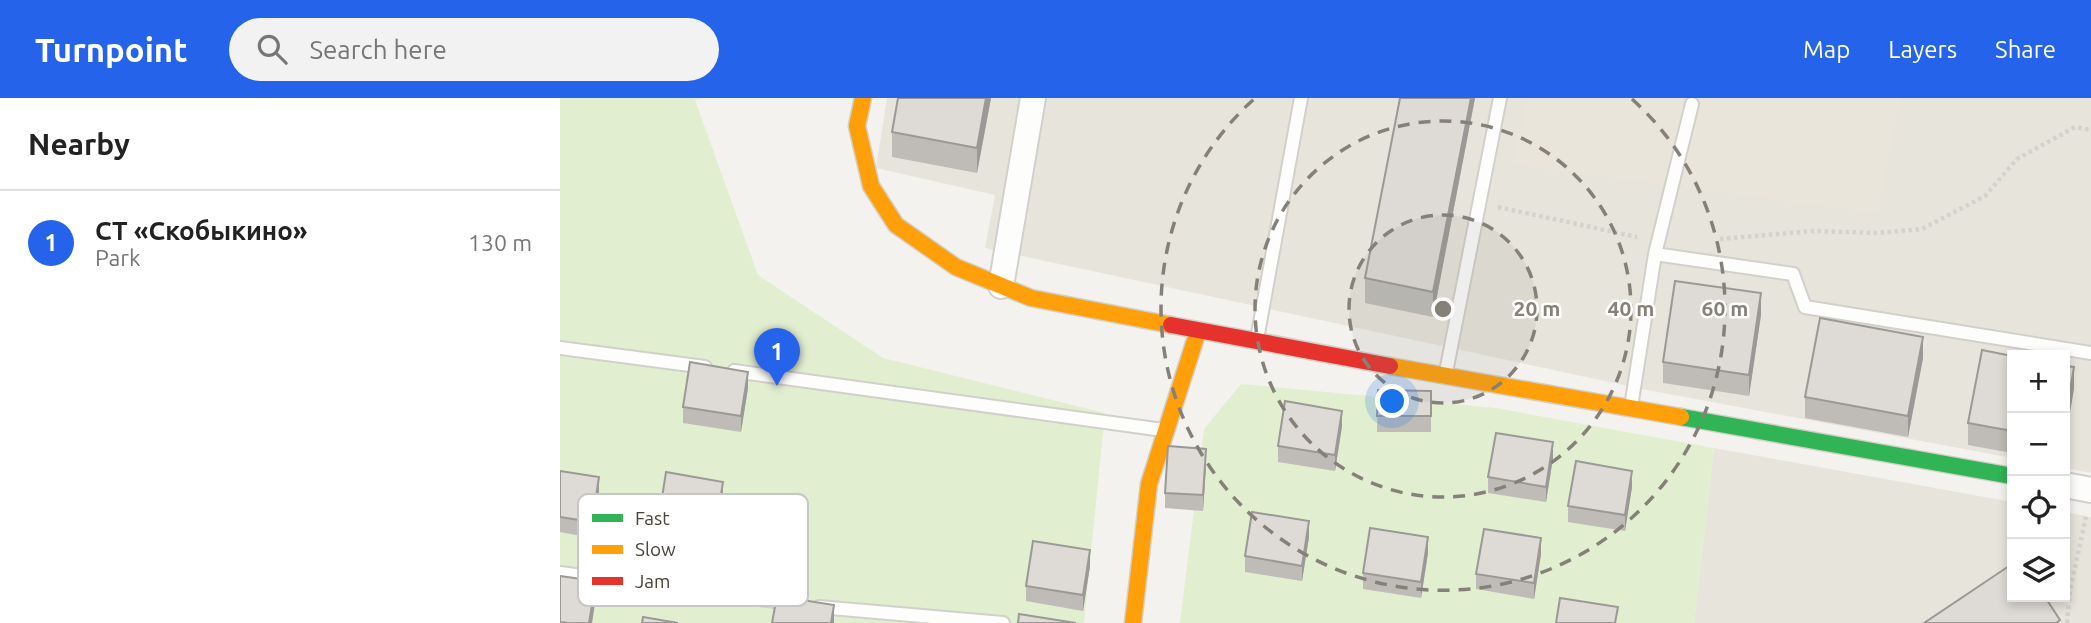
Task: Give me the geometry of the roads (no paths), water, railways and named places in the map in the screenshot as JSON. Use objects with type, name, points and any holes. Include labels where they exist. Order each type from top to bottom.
[{"type":"street","points":[[863,98],[857,126],[871,186],[896,225],[956,267],[1031,299],[1256,342],[2007,475]]},
{"type":"street","points":[[1001,286],[1033,98]]},
{"type":"street","points":[[1133,623],[1149,484],[1198,331]]},
{"type":"street","points":[[2070,488],[2090,500]]},
{"type":"lane","points":[[1256,342],[1301,98]]},
{"type":"lane","points":[[1445,376],[1500,98]]},
{"type":"lane","points":[[1631,407],[1657,248],[1692,104]]},
{"type":"lane","points":[[1657,248],[1793,274],[1805,307],[2091,353]]},
{"type":"lane","points":[[560,348],[712,368]]},
{"type":"lane","points":[[725,370],[1167,430]]},
{"type":"lane","points":[[560,573],[578,575]]},
{"type":"lane","points":[[808,605],[1003,623]]},
{"type":"place","name":"СТ «Скобыкино»","points":[[777,386]]}]
